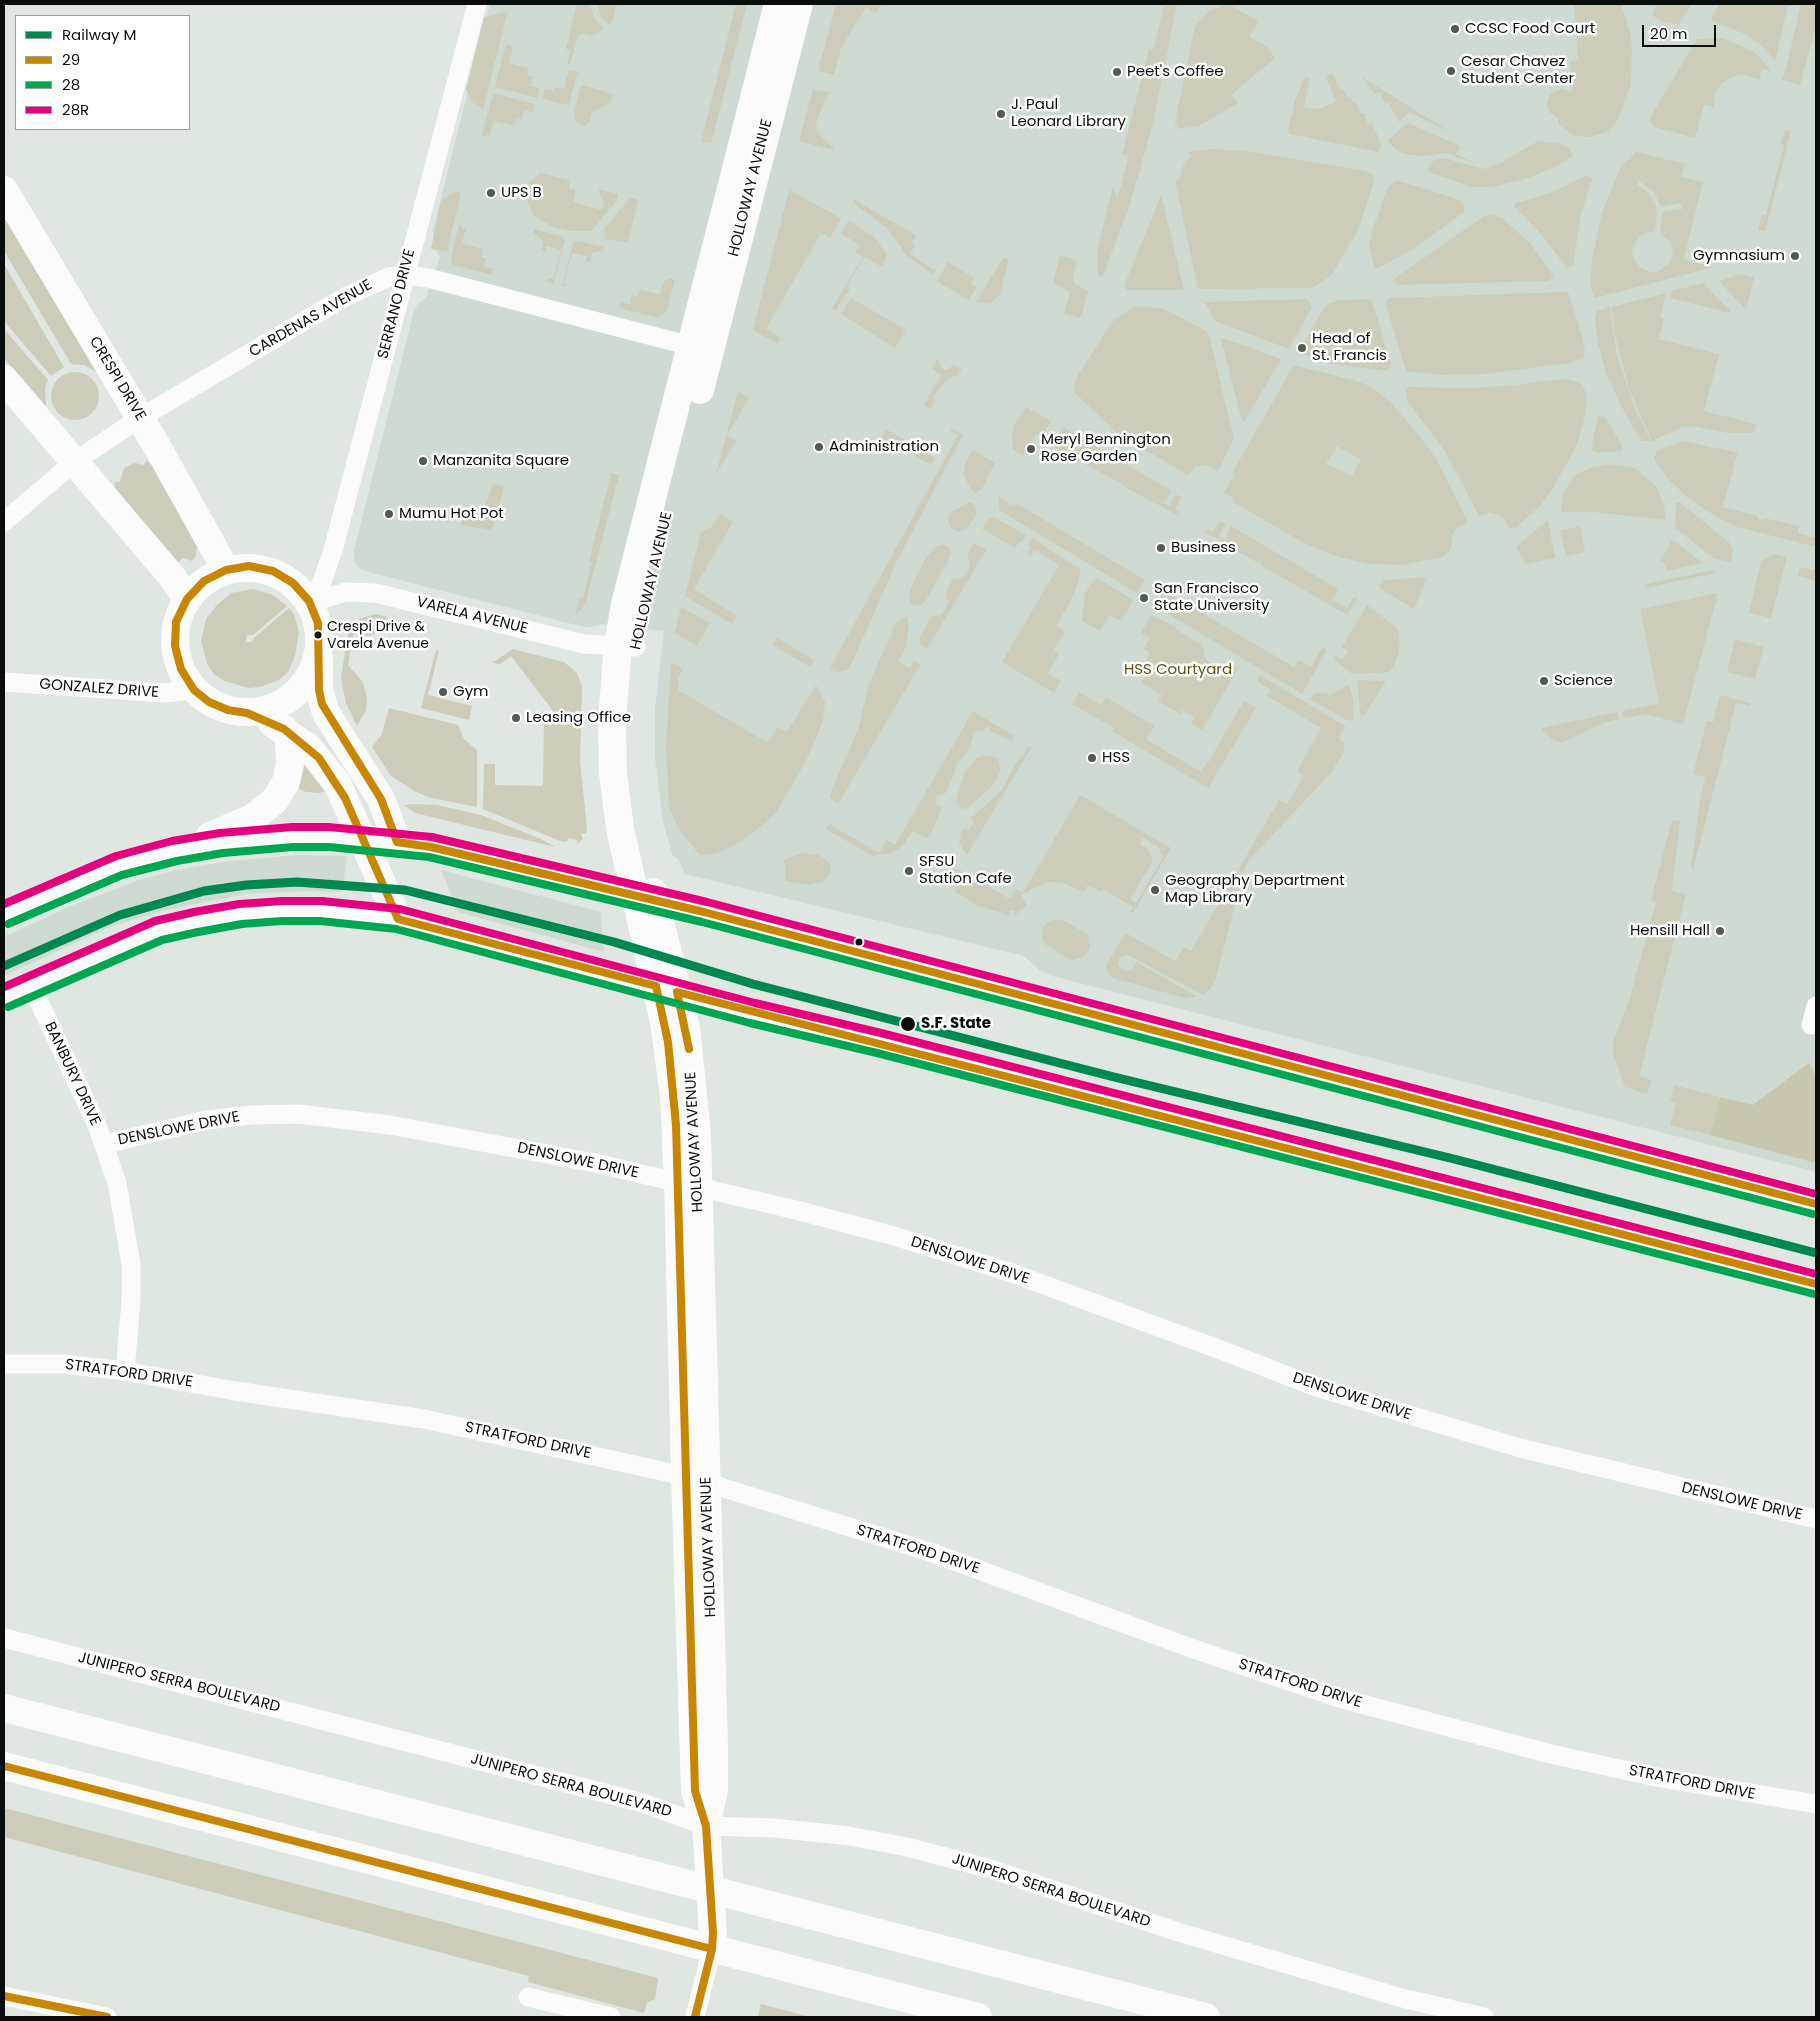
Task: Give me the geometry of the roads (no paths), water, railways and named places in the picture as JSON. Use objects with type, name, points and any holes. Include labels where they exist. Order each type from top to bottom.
[{"type":"main road","name":"HOLLOWAY AVENUE","points":[[627,647],[625,604],[778,4]]},
{"type":"main road","name":"HOLLOWAY AVENUE","points":[[712,1949],[706,1826],[695,1791],[696,1479],[689,1186],[671,1068],[666,989],[645,899],[624,848],[613,773],[612,719],[627,647],[647,593],[799,4]]},
{"type":"main road","name":"CRESPI DRIVE","points":[[4,190],[140,418],[226,570]]},
{"type":"main road","points":[[4,379],[173,578],[187,599]]},
{"type":"main road","points":[[397,842],[390,818],[378,794],[326,713],[320,690],[318,623],[309,602],[293,583],[273,571],[249,566],[226,570],[204,581],[187,599],[176,622],[175,646],[181,669],[194,690],[209,702],[228,710],[247,713],[284,729],[308,747],[337,782],[398,919]]},
{"type":"main road","points":[[247,713],[268,709],[287,700],[298,691],[314,668],[319,647]]},
{"type":"main road","points":[[175,851],[254,816],[275,800],[286,782],[290,764],[289,741],[284,729]]},
{"type":"main road","points":[[4,915],[119,866],[175,851],[222,842],[261,839],[361,838],[397,842],[439,849],[826,943],[1816,1204]]},
{"type":"main road","points":[[4,998],[159,930],[196,922],[241,914],[282,911],[356,913],[398,919],[1816,1284]]},
{"type":"main road","points":[[4,1708],[1206,2017]]},
{"type":"main road","points":[[4,1766],[978,2017]]},
{"type":"street","name":"SERRANO DRIVE","points":[[309,602],[322,582],[331,557],[477,4]]},
{"type":"street","name":"CARDENAS AVENUE","points":[[4,522],[74,462],[140,418],[345,297],[377,281],[404,275],[445,282],[691,346]]},
{"type":"street","name":"VARELA AVENUE","points":[[309,602],[346,592],[375,593],[584,644],[627,647]]},
{"type":"street","name":"GONZALEZ DRIVE","points":[[4,682],[163,693],[194,690]]},
{"type":"street","name":"BANBURY DRIVE","points":[[31,985],[104,1144],[119,1190],[131,1264],[131,1301],[125,1371]]},
{"type":"street","points":[[1811,1025],[1816,1006]]},
{"type":"street","name":"DENSLOWE DRIVE","points":[[104,1144],[206,1120],[252,1115],[298,1114],[345,1118],[595,1163],[796,1210],[894,1236],[1009,1272],[1316,1387],[1420,1419],[1540,1453],[1816,1519]]},
{"type":"street","name":"STRATFORD DRIVE","points":[[4,1364],[62,1364],[125,1371],[234,1391],[424,1418],[696,1479],[930,1552],[1191,1648],[1348,1700],[1551,1754],[1661,1778],[1816,1804]]},
{"type":"street","name":"JUNIPERO SERRA BOULEVARD","points":[[4,1638],[643,1803],[706,1826],[775,1828],[848,1836],[907,1847],[991,1869],[1178,1932],[1402,1998],[1484,2017]]},
{"type":"street","name":"HOLLOWAY AVENUE","points":[[695,2017],[712,1949]]},
{"type":"street","points":[[4,1996],[107,2017]]},
{"type":"street","points":[[528,1998],[611,2017]]},
{"type":"rail line","name":"M","points":[[4,966],[120,915],[204,891],[246,885],[297,882],[405,890],[614,942],[753,984],[1114,1077],[1454,1159],[1816,1253]]},
{"type":"place","name":"CCSC Food Court","points":[[1455,29]]},
{"type":"place","name":"Cesar Chavez Student Center","points":[[1451,71]]},
{"type":"place","name":"Peet's Coffee","points":[[1117,72]]},
{"type":"place","name":"J. Paul Leonard Library","points":[[1001,114]]},
{"type":"place","name":"UPS B","points":[[491,193]]},
{"type":"place","name":"Gymnasium","points":[[1795,256]]},
{"type":"place","name":"Head of St. Francis","points":[[1302,348]]},
{"type":"place","name":"Administration","points":[[819,447]]},
{"type":"place","name":"Meryl Bennington Rose Garden","points":[[1031,449]]},
{"type":"place","name":"Manzanita Square","points":[[423,461]]},
{"type":"place","name":"Mumu Hot Pot","points":[[389,514]]},
{"type":"place","name":"Business","points":[[1161,548]]},
{"type":"place","name":"San Francisco State University","points":[[1144,598]]},
{"type":"place","name":"Crespi Drive & Varela Avenue","points":[[318,635]]},
{"type":"place","name":"Science","points":[[1544,681]]},
{"type":"place","name":"Gym","points":[[443,692]]},
{"type":"place","name":"Leasing Office","points":[[516,718]]},
{"type":"place","name":"HSS","points":[[1092,758]]},
{"type":"place","name":"SFSU Station Cafe","points":[[909,871]]},
{"type":"place","name":"Geography Department Map Library","points":[[1155,890]]},
{"type":"place","name":"Hensill Hall","points":[[1720,931]]},
{"type":"place","name":"S.F. State","points":[[908,1024]]},
{"type":"park label","name":"HSS Courtyard","points":[[1178,670]]}]
